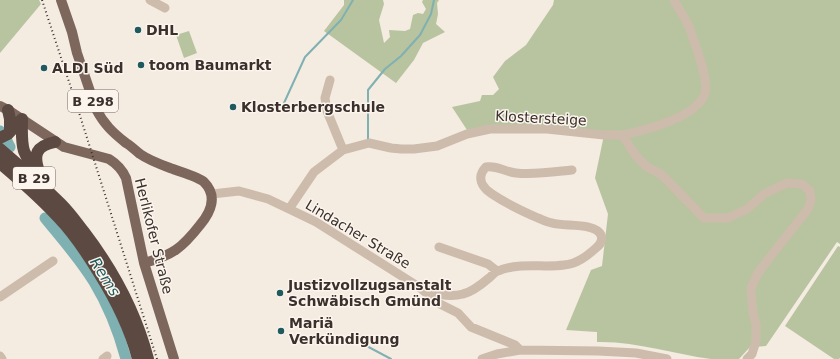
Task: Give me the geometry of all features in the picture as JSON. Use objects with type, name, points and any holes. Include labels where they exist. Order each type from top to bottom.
[{"type":"highway","points":[[3,139],[10,119],[4,108]]},
{"type":"highway","points":[[3,139],[22,119]]},
{"type":"highway","points":[[22,119],[22,136],[25,152],[31,164],[61,205]]},
{"type":"highway","name":"B 29","points":[[3,139],[27,171],[61,205],[96,248],[111,271],[127,301],[148,359]]},
{"type":"highway","points":[[42,178],[36,161],[37,152],[42,146],[55,142]]},
{"type":"highway","name":"B 29","points":[[0,163],[15,175],[53,212],[76,239],[90,259],[118,306],[134,343],[138,359]]},
{"type":"main road","name":"B 298","points":[[61,0],[96,109],[110,130],[141,154],[156,162],[202,180],[208,186],[212,194]]},
{"type":"main road","name":"Herlikofer Straße","points":[[4,108],[64,147],[109,159],[115,162],[123,172],[126,178],[144,263],[174,359]]},
{"type":"main road","points":[[144,263],[163,257],[182,246],[203,222],[209,212],[212,204],[212,194]]},
{"type":"street","points":[[150,0],[165,8]]},
{"type":"street","name":"Klostersteige","points":[[289,209],[314,172],[343,150],[369,143],[391,148],[414,149],[438,146],[467,134],[490,129],[547,129],[604,135],[622,135],[638,132],[662,124],[686,113],[705,93],[706,85],[699,57],[688,26],[674,0]]},
{"type":"street","points":[[330,80],[325,98],[327,111],[343,150]]},
{"type":"street","points":[[622,135],[636,156],[646,166],[662,175],[704,218],[728,218],[747,209],[764,194],[787,183],[802,184],[810,191],[811,200],[808,209],[758,273],[751,288],[753,313],[756,326],[756,341],[752,354],[747,359]]},
{"type":"street","points":[[419,287],[438,294],[450,296],[464,294],[473,290],[496,271],[509,267],[565,265],[580,260],[600,246],[602,240],[601,234],[593,229],[582,226],[553,224],[513,206],[485,189],[481,181],[481,172],[486,167],[493,166],[514,173],[540,173],[572,170]]},
{"type":"street","name":"Lindacher Straße","points":[[212,194],[239,191],[268,200],[316,222],[419,287],[440,304],[458,313],[471,327],[515,345],[520,350]]},
{"type":"street","points":[[439,247],[488,264],[496,271]]},
{"type":"street","points":[[0,297],[52,261]]},
{"type":"street","points":[[482,359],[497,354],[520,350],[636,353],[667,359]]},
{"type":"green space","points":[[0,0],[39,0],[41,4],[0,53]]},
{"type":"green space","points":[[344,0],[383,0],[384,4],[379,20],[384,43],[390,37],[389,30],[405,31],[410,29],[413,15],[418,13],[423,14],[426,9],[422,2],[423,0],[439,0],[437,3],[438,14],[436,24],[445,32],[423,43],[414,60],[396,83],[324,31],[344,5]]},
{"type":"green space","points":[[554,0],[840,0],[840,244],[837,242],[766,346],[750,347],[739,359],[711,359],[640,346],[612,342],[597,342],[597,332],[566,330],[591,270],[602,266],[608,214],[595,178],[604,135],[577,133],[469,133],[452,107],[480,101],[482,95],[493,95],[499,89],[493,77],[505,61],[526,45],[553,5]]},
{"type":"green space","points":[[189,31],[197,53],[184,58],[176,35]]},
{"type":"green space","points":[[838,246],[840,247],[840,358],[834,359],[785,326]]},
{"type":"waterway","points":[[284,103],[305,57],[341,20],[353,0]]},
{"type":"waterway","points":[[368,141],[368,90],[385,69],[401,56],[420,35],[431,14],[434,0]]},
{"type":"waterway","name":"Rems","points":[[0,131],[10,147]]},
{"type":"waterway","name":"Rems","points":[[45,218],[71,249],[94,282],[113,319],[126,359]]},
{"type":"waterway","points":[[361,343],[391,359]]},
{"type":"railway","points":[[42,0],[157,359]]},
{"type":"place","name":"DHL","points":[[138,30]]},
{"type":"place","name":"toom Baumarkt","points":[[141,65]]},
{"type":"place","name":"ALDI Süd","points":[[44,68]]},
{"type":"place","name":"Klosterbergschule","points":[[233,107]]},
{"type":"place","name":"Justizvollzugsanstalt Schwäbisch Gmünd","points":[[280,293]]},
{"type":"place","name":"Mariä Verkündigung","points":[[281,331]]}]
